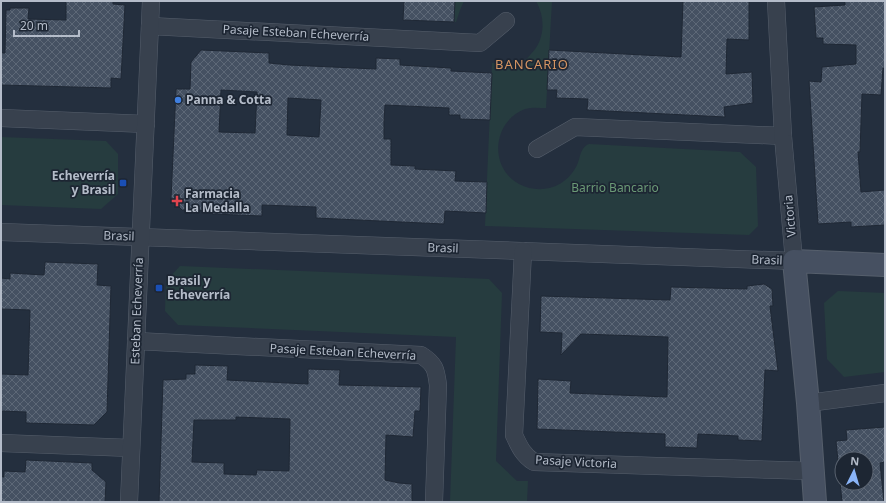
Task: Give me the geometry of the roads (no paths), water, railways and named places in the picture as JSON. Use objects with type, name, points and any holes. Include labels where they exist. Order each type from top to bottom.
[{"type":"street","name":"Esteban Echeverría","points":[[129,502],[151,1]]},
{"type":"street","name":"Victoria","points":[[776,1],[783,136],[808,403],[815,502]]},
{"type":"street","name":"Pasaje Esteban Echeverría","points":[[150,26],[480,43],[506,21]]},
{"type":"street","points":[[1,118],[146,124]]},
{"type":"street","points":[[537,148],[575,127],[783,136]]},
{"type":"street","name":"Brasil","points":[[1,232],[885,265]]},
{"type":"street","name":"Pasaje Victoria","points":[[523,251],[514,435],[521,450],[527,458],[534,462],[812,471]]},
{"type":"street","name":"Pasaje Esteban Echeverría","points":[[136,341],[421,355],[430,361],[437,371],[438,385],[434,502]]},
{"type":"street","points":[[808,403],[885,393]]},
{"type":"street","points":[[1,443],[131,448]]},
{"type":"place","name":"Panna & Cotta","points":[[178,100]]},
{"type":"place","name":"Echeverría y Brasil","points":[[123,183]]},
{"type":"place","name":"Farmacia La Medalla","points":[[177,201]]},
{"type":"place","name":"Brasil y Echeverría","points":[[159,288]]},
{"type":"district","name":"BANCARIO","points":[[532,64]]},
{"type":"park label","name":"Barrio Bancario","points":[[615,188]]}]
